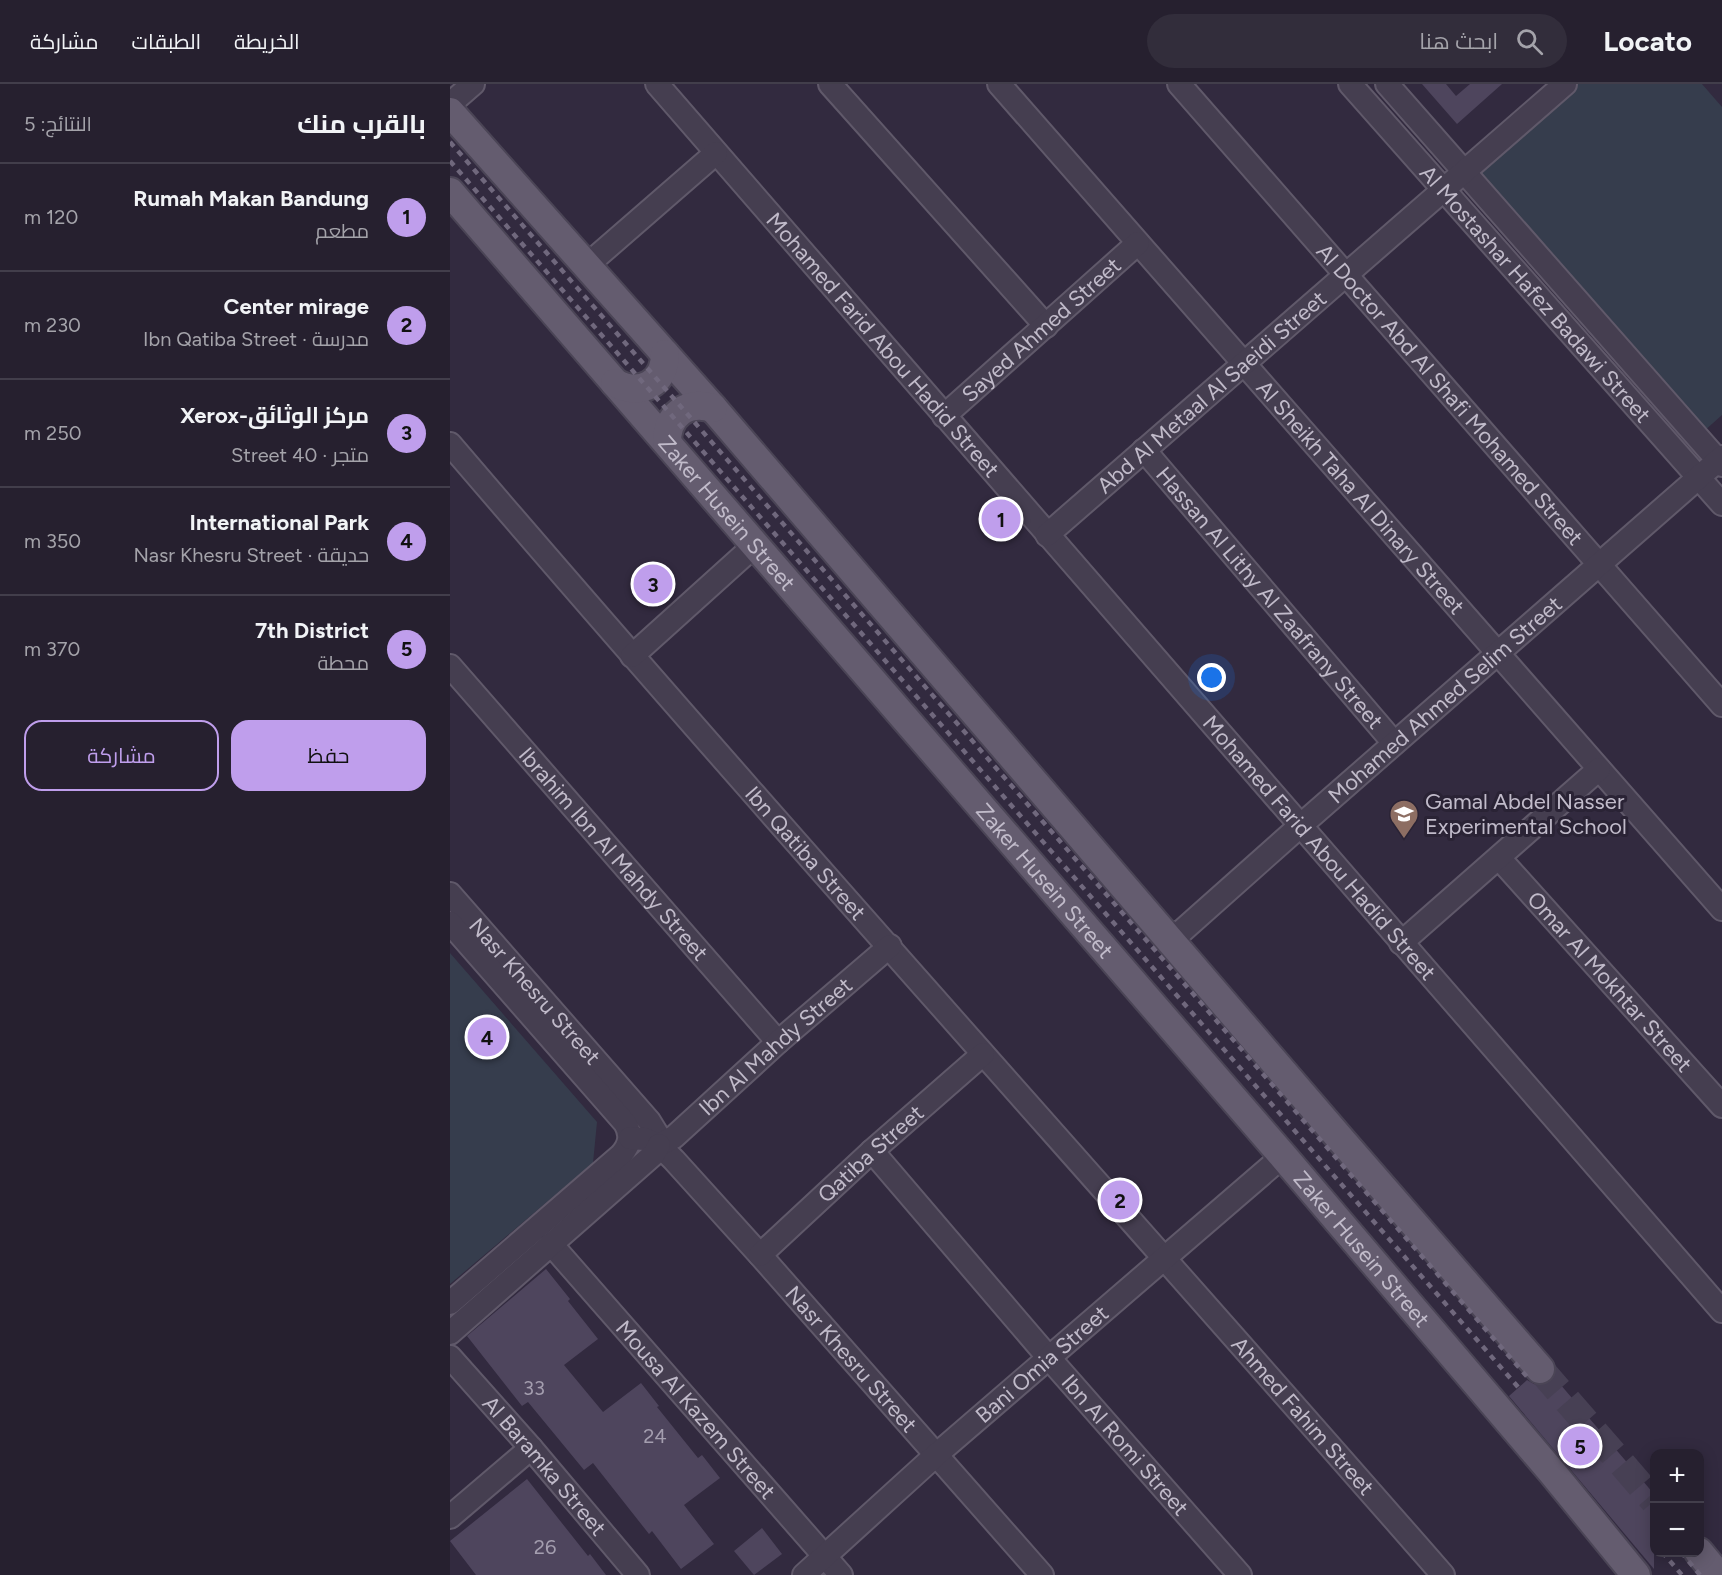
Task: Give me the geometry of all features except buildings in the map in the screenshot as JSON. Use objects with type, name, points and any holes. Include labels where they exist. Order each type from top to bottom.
[{"type":"main road","points":[[450,112],[713,408],[1540,1369]]},
{"type":"main road","name":"Zaker Husein Street","points":[[450,192],[1283,1156],[1551,1471],[1636,1575]]},
{"type":"main road","points":[[615,383],[636,389],[650,385],[663,368],[665,354]]},
{"type":"main road","points":[[667,442],[672,420],[683,409],[698,405],[713,408]]},
{"type":"main road","points":[[1551,1471],[1608,1528],[1650,1575]]},
{"type":"main road","points":[[1703,1557],[1718,1575]]},
{"type":"street","points":[[450,104],[473,84]]},
{"type":"street","name":"Mohamed Farid Abou Hadid Street","points":[[657,84],[1401,944],[1722,1311]]},
{"type":"street","points":[[830,84],[1046,326]]},
{"type":"street","name":"Al Sheikh Taha Al Dinary Street","points":[[999,84],[1722,909]]},
{"type":"street","name":"Al Doctor Abd Al Shafi Mohamed Street","points":[[1179,84],[1722,705]]},
{"type":"street","name":"Al Mostashar Hafez Badawi Street","points":[[1350,84],[1722,504]]},
{"type":"street","name":"Al Mostashar Hafez Badawi Street","points":[[1387,84],[1721,461]]},
{"type":"street","name":"Abd Al Metaal Al Saeidi Street","points":[[1047,535],[1565,84]]},
{"type":"street","points":[[586,266],[716,153]]},
{"type":"street","name":"Sayed Ahmed Street","points":[[944,416],[1138,243]]},
{"type":"street","name":"Ibn Qatiba Street","points":[[450,444],[632,656],[1165,1257]]},
{"type":"street","name":"Hassan Al Lithy Al Zaafrany Street","points":[[1144,450],[1394,743]]},
{"type":"street","name":"Mohamed Ahmed Selim Street","points":[[1164,934],[1173,935],[1182,931],[1599,564],[1699,477],[1721,461]]},
{"type":"street","points":[[632,656],[754,546]]},
{"type":"street","name":"Ibrahim Ibn Al Mahdy Street","points":[[450,666],[778,1042]]},
{"type":"street","points":[[1401,944],[1599,769]]},
{"type":"street","name":"Omar Al Mokhtar Street","points":[[1499,858],[1722,1106]]},
{"type":"street","name":"Nasr Khesru Street","points":[[450,894],[632,1124]]},
{"type":"street","name":"Nasr Khesru Street","points":[[450,923],[632,1124]]},
{"type":"street","name":"Ibn Al Mahdy Street","points":[[450,1333],[654,1154],[669,1147],[778,1042],[890,946]]},
{"type":"street","name":"Qatiba Street","points":[[760,1255],[872,1151],[983,1054]]},
{"type":"street","points":[[632,1124],[645,1139],[669,1147]]},
{"type":"street","points":[[450,1303],[621,1155],[627,1146],[632,1124]]},
{"type":"street","name":"Nasr Khesru Street","points":[[669,1147],[760,1255],[1042,1575]]},
{"type":"street","name":"Ibn Al Romi Street","points":[[872,1151],[1049,1358],[1240,1575]]},
{"type":"street","name":"Bani Omia Street","points":[[804,1575],[936,1455],[1283,1156]]},
{"type":"street","name":"Mousa Al Kazem Street","points":[[551,1244],[841,1575]]},
{"type":"street","name":"Ahmed Fahim Street","points":[[1165,1257],[1443,1575]]},
{"type":"street","name":"Al Baramka Street","points":[[450,1357],[531,1448],[638,1575]]},
{"type":"street","points":[[450,1517],[531,1448]]},
{"type":"shaded area","points":[[1574,84],[1702,84],[1722,107],[1722,415],[1703,432],[1475,172]]},
{"type":"shaded area","points":[[450,953],[597,1122],[593,1163],[450,1284]]},
{"type":"tunnel","points":[[1540,1369],[1650,1496]]},
{"type":"railway","points":[[450,142],[1529,1379]]},
{"type":"railway","points":[[450,161],[1518,1387]]},
{"type":"railway","points":[[1666,1557],[1682,1575]]},
{"type":"railway","points":[[1685,1557],[1700,1575]]},
{"type":"place","name":"Rumah Makan Bandung","points":[[1001,519]]},
{"type":"place","name":"مركز الوثائق-Xerox","points":[[653,584]]},
{"type":"place","name":"Gamal Abdel Nasser Experimental School","points":[[1404,840]]},
{"type":"place","name":"International Park","points":[[487,1037]]},
{"type":"place","name":"Center mirage","points":[[1120,1200]]},
{"type":"place","name":"7th District","points":[[1580,1446]]}]
